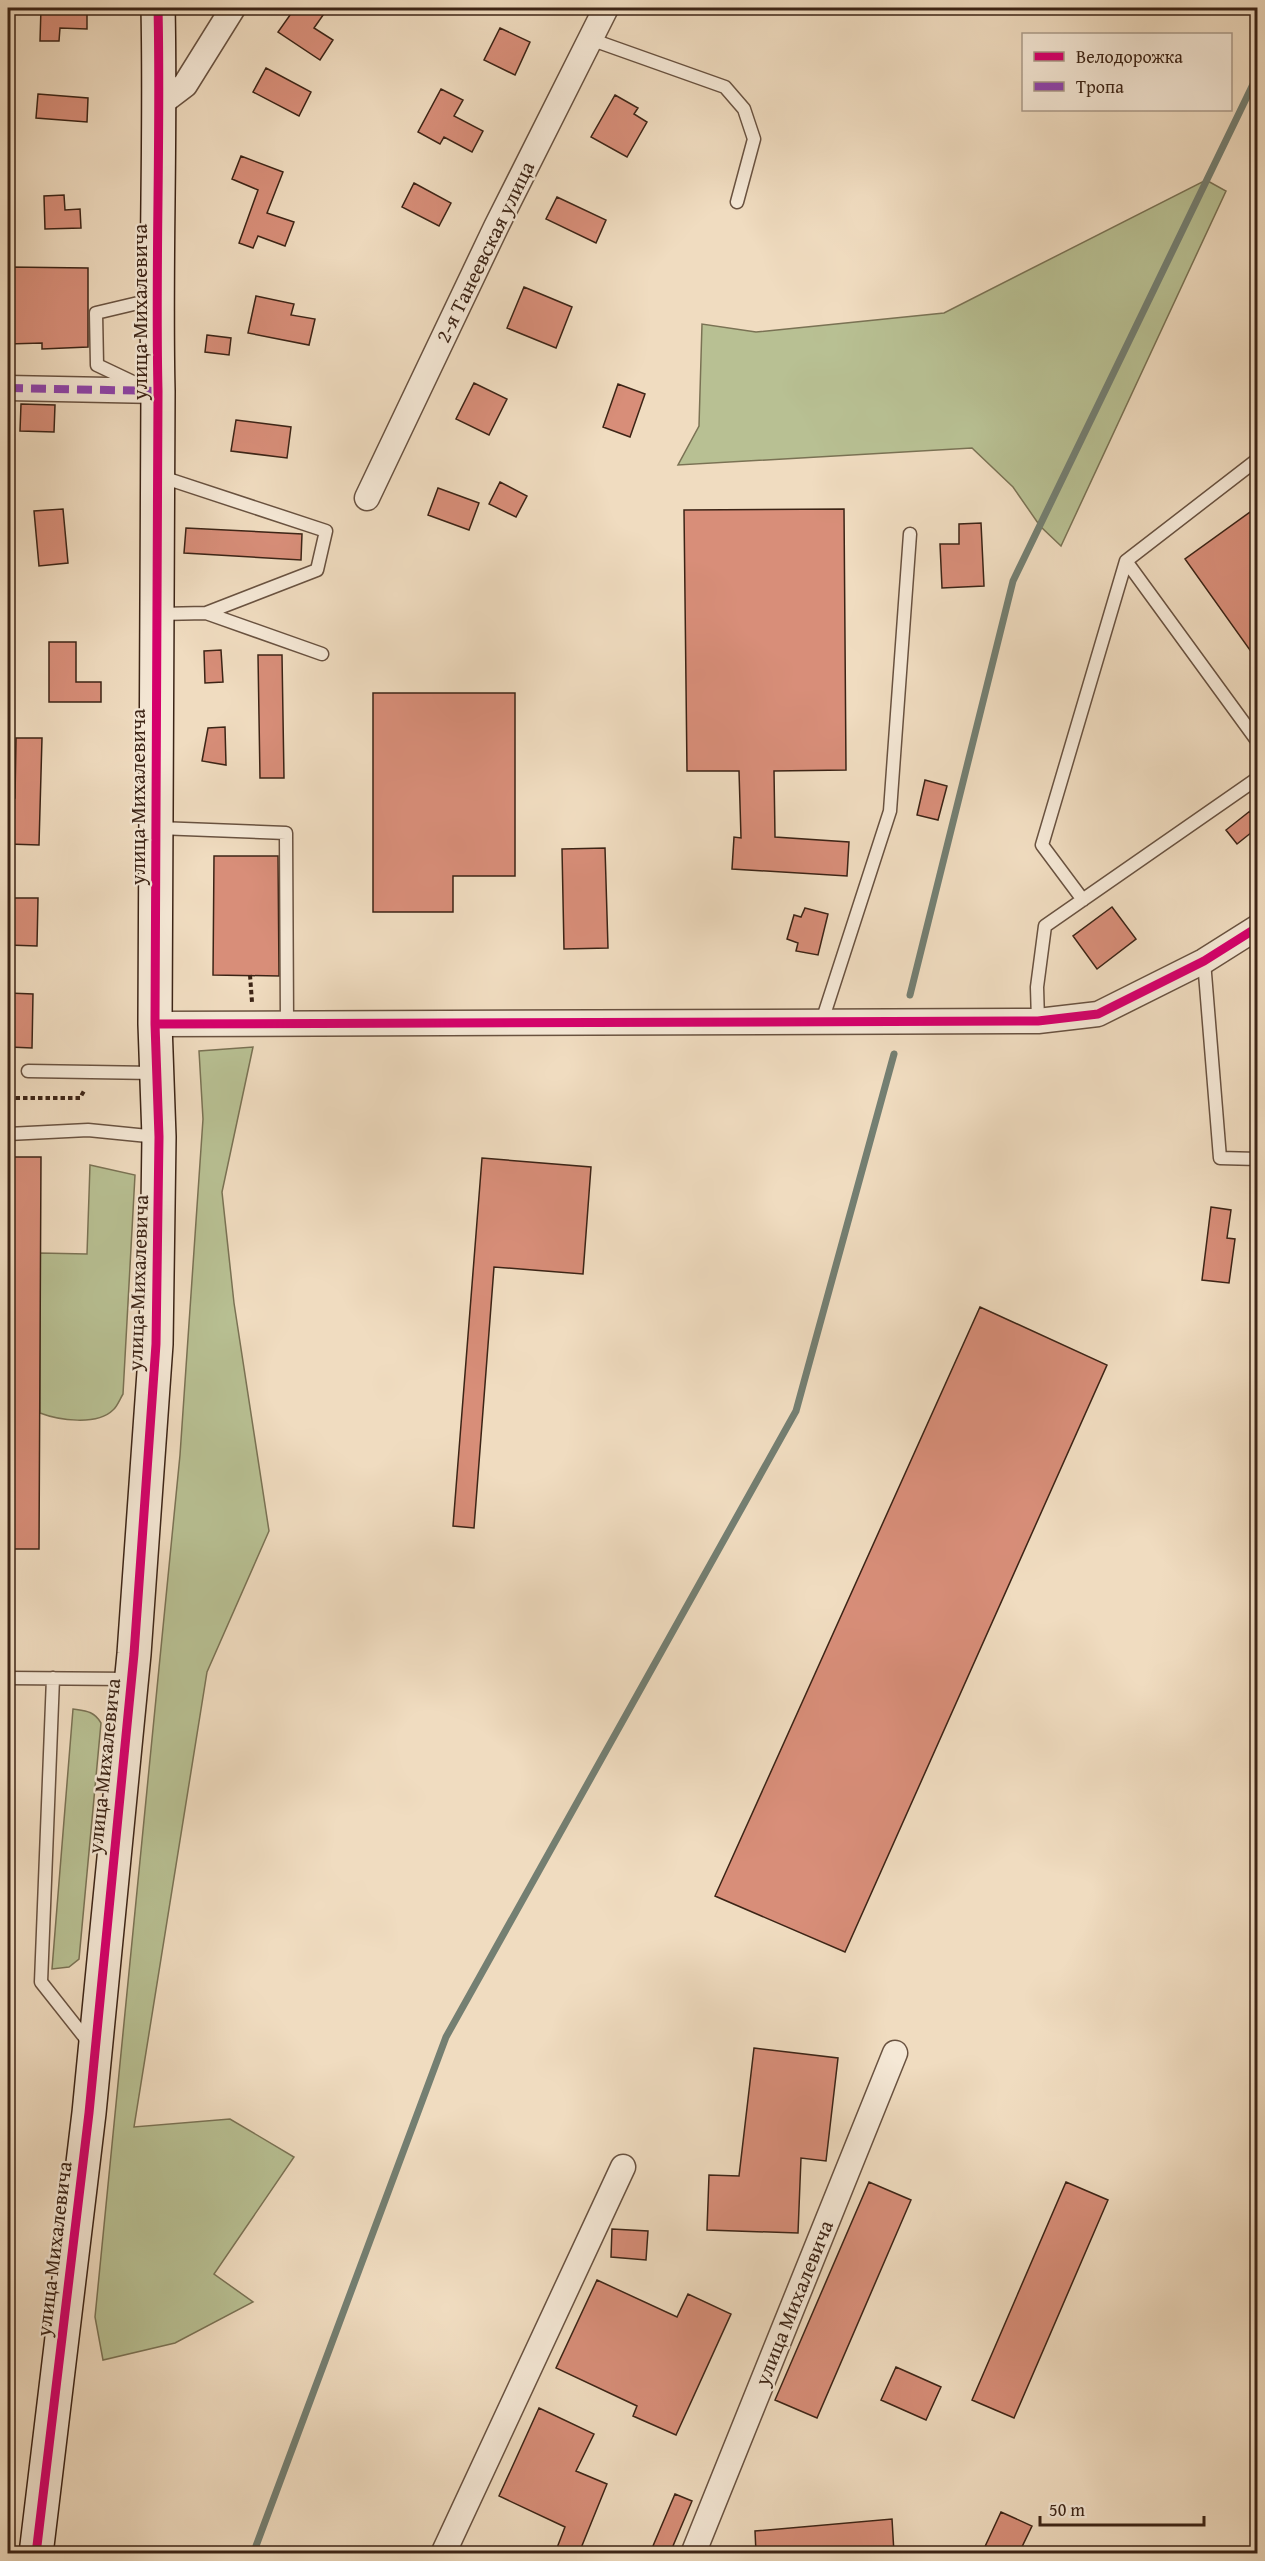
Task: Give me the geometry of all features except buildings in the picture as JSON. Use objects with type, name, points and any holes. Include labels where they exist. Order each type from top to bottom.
[{"type":"street","name":"улица Михалевича","points":[[36,2553],[89,2113],[131,1679],[156,1344],[159,1137],[156,1024],[158,391],[155,299],[160,104],[158,8]]},
{"type":"street","points":[[160,104],[185,85],[233,8]]},
{"type":"street","name":"2-я Танеевская улица","points":[[367,498],[495,227],[606,8]]},
{"type":"street","points":[[8,388],[158,391]]},
{"type":"street","points":[[156,1024],[1038,1021],[1098,1014],[1204,961],[1257,927]]},
{"type":"street","name":"улица Михалевича","points":[[693,2553],[895,2053]]},
{"type":"street","points":[[443,2553],[623,2167]]},
{"type":"lane","points":[[590,39],[725,87],[744,109],[754,139],[737,202]]},
{"type":"lane","points":[[155,299],[96,313],[97,365],[158,391]]},
{"type":"lane","points":[[1083,900],[1042,845],[1126,561],[1257,459]]},
{"type":"lane","points":[[158,476],[326,531],[317,570],[206,613],[158,614]]},
{"type":"lane","points":[[822,1021],[890,811],[910,534]]},
{"type":"lane","points":[[1126,561],[1257,742]]},
{"type":"lane","points":[[206,613],[322,654]]},
{"type":"lane","points":[[1038,1021],[1037,987],[1045,926],[1257,778]]},
{"type":"lane","points":[[156,828],[286,833],[287,1022]]},
{"type":"lane","points":[[1204,961],[1220,1158],[1257,1159]]},
{"type":"lane","points":[[28,1071],[158,1073]]},
{"type":"lane","points":[[8,1134],[88,1130],[159,1137]]},
{"type":"lane","points":[[8,1678],[131,1679]]},
{"type":"lane","points":[[53,1678],[40,1982],[94,2049]]},
{"type":"path","points":[[250,975],[252,1009]]},
{"type":"path","points":[[8,1098],[80,1098],[93,1072]]},
{"type":"green space","points":[[1206,180],[1226,191],[1061,546],[1040,526],[1013,487],[972,448],[678,465],[699,426],[702,324],[756,332],[944,313]]},
{"type":"green space","points":[[253,1047],[222,1192],[234,1303],[269,1531],[207,1672],[134,2127],[230,2119],[294,2157],[214,2274],[253,2302],[175,2343],[103,2360],[95,2317],[180,1455],[203,1119],[199,1051]]},
{"type":"green space","points":[[90,1165],[135,1175],[123,1394],[114,1409],[106,1415],[88,1420],[77,1420],[40,1413],[40,1253],[87,1254]]},
{"type":"green space","points":[[73,1709],[92,1714],[101,1723],[79,1959],[69,1967],[52,1969]]},
{"type":"waterway","points":[[910,995],[1013,581],[1258,74]]},
{"type":"waterway","points":[[253,2554],[446,2037],[796,1411],[894,1054]]},
{"type":"marked path","points":[[8,388],[158,391]]},
{"type":"cycle path","points":[[36,2554],[89,2113],[134,1654],[156,1344],[159,1137],[155,1024],[158,8]]},
{"type":"cycle path","points":[[155,1024],[1038,1021],[1098,1014],[1204,961],[1258,927]]}]
